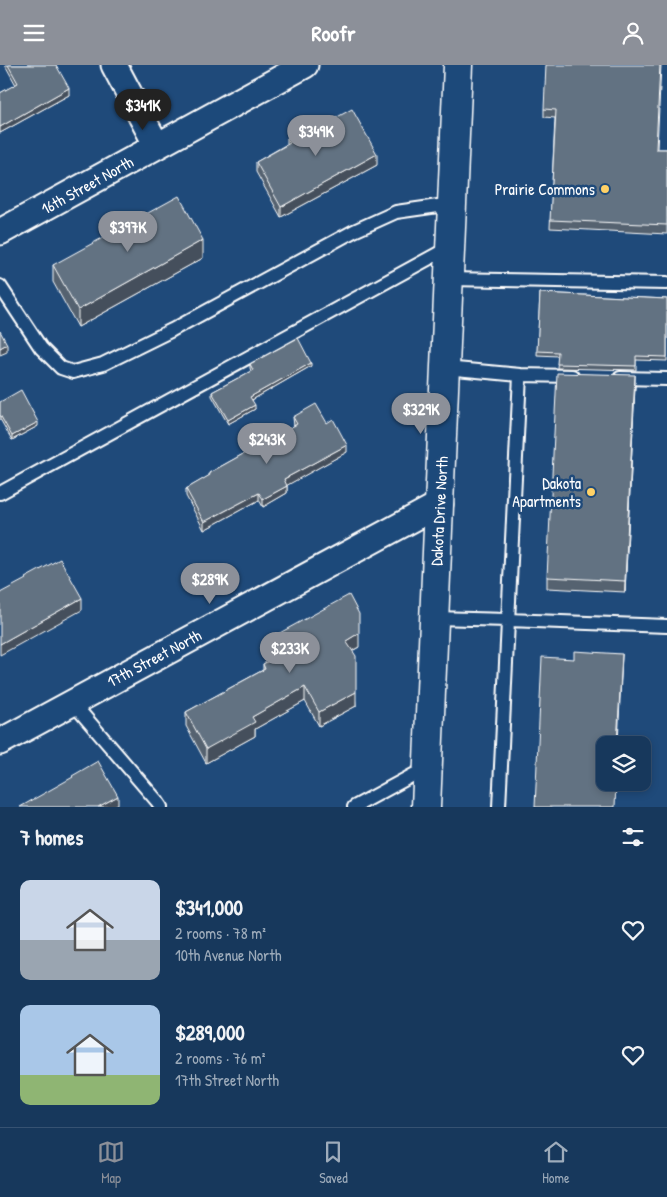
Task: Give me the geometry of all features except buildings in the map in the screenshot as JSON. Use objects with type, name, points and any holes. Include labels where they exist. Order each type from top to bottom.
[{"type":"street","points":[[114,65],[157,146]]},
{"type":"street","name":"16th Street North","points":[[0,232],[305,65]]},
{"type":"street","name":"Dakota Drive North","points":[[426,807],[458,65]]},
{"type":"street","name":"17th Street North","points":[[0,742],[440,504]]},
{"type":"lane","points":[[0,286],[40,348],[61,368],[73,372],[103,363],[172,330],[354,231],[396,212],[452,203]]},
{"type":"lane","points":[[0,493],[450,247]]},
{"type":"lane","points":[[449,279],[667,283]]},
{"type":"lane","points":[[445,368],[520,375],[588,377]]},
{"type":"lane","points":[[498,807],[520,375]]},
{"type":"lane","points":[[608,377],[667,379]]},
{"type":"lane","points":[[435,618],[508,619],[667,626]]},
{"type":"lane","points":[[72,703],[159,804]]},
{"type":"lane","points":[[354,807],[428,767]]},
{"type":"place","name":"Prairie Commons","points":[[605,189]]},
{"type":"place","name":"Dakota Apartments","points":[[591,492]]}]
